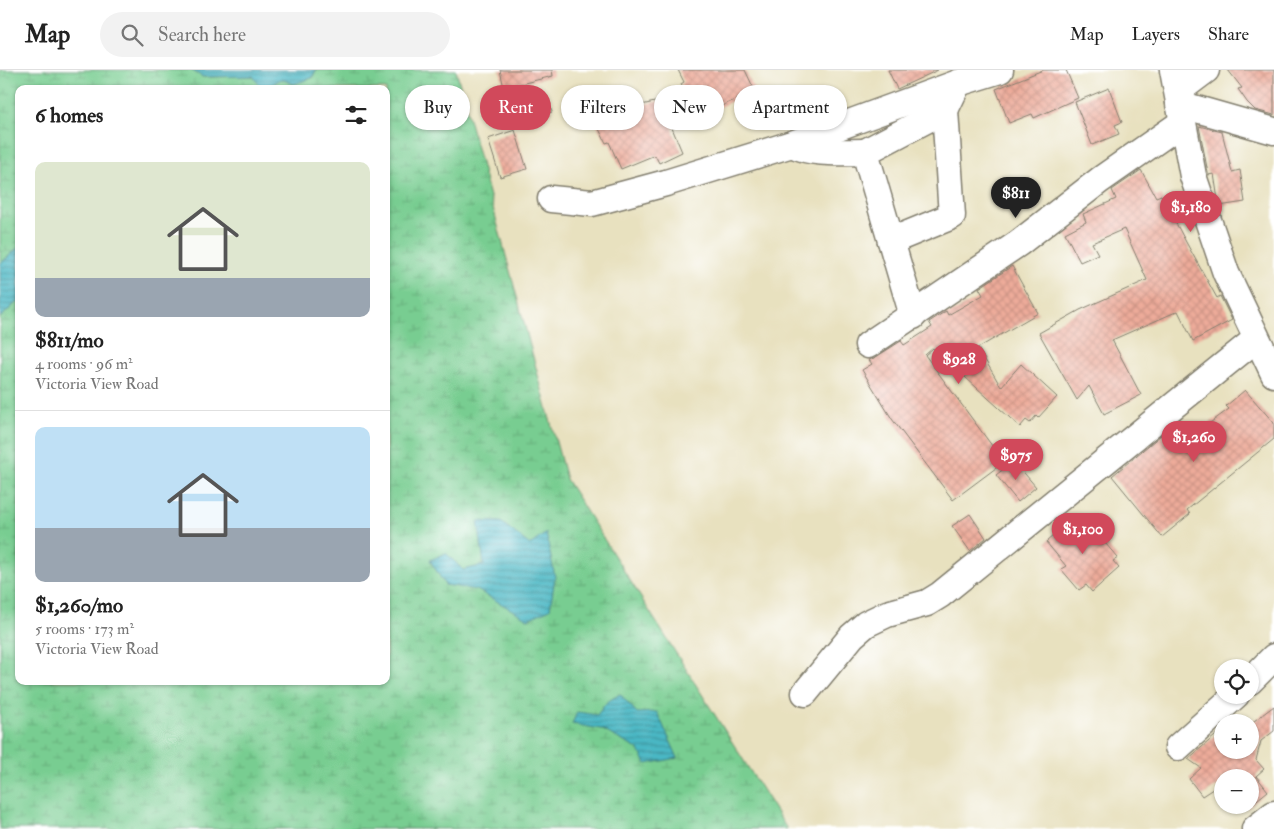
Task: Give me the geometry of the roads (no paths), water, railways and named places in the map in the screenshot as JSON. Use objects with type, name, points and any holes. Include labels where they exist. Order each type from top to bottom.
[{"type":"street","points":[[551,199],[592,203],[666,183],[792,144],[958,83],[1000,70]]},
{"type":"street","points":[[868,346],[1019,243],[1100,180],[1206,70]]},
{"type":"street","points":[[891,241],[952,216],[945,110],[958,83]]},
{"type":"street","points":[[1178,97],[1274,131]]},
{"type":"street","points":[[1178,97],[1193,176],[1226,274],[1274,374]]},
{"type":"street","points":[[792,144],[801,149],[821,152],[866,152],[945,110]]},
{"type":"street","points":[[866,152],[913,316]]},
{"type":"street","points":[[805,693],[852,636],[866,624],[886,614],[926,603],[940,595],[1256,339]]},
{"type":"street","points":[[1259,672],[1274,657]]},
{"type":"street","points":[[1178,747],[1226,704]]},
{"type":"street","points":[[1255,829],[1274,814]]},
{"type":"water","points":[[191,70],[316,70],[312,78],[294,84],[281,79],[271,85],[259,85],[253,76],[203,77]]},
{"type":"water","points":[[15,251],[15,304],[0,318],[0,264]]},
{"type":"water","points":[[478,521],[501,522],[530,545],[546,533],[555,577],[550,609],[528,619],[477,590],[445,585],[430,560],[446,553],[463,570],[484,565]]},
{"type":"water","points":[[620,694],[637,713],[657,712],[678,758],[646,764],[639,750],[601,729],[572,724],[577,712],[597,715],[607,702]]}]
